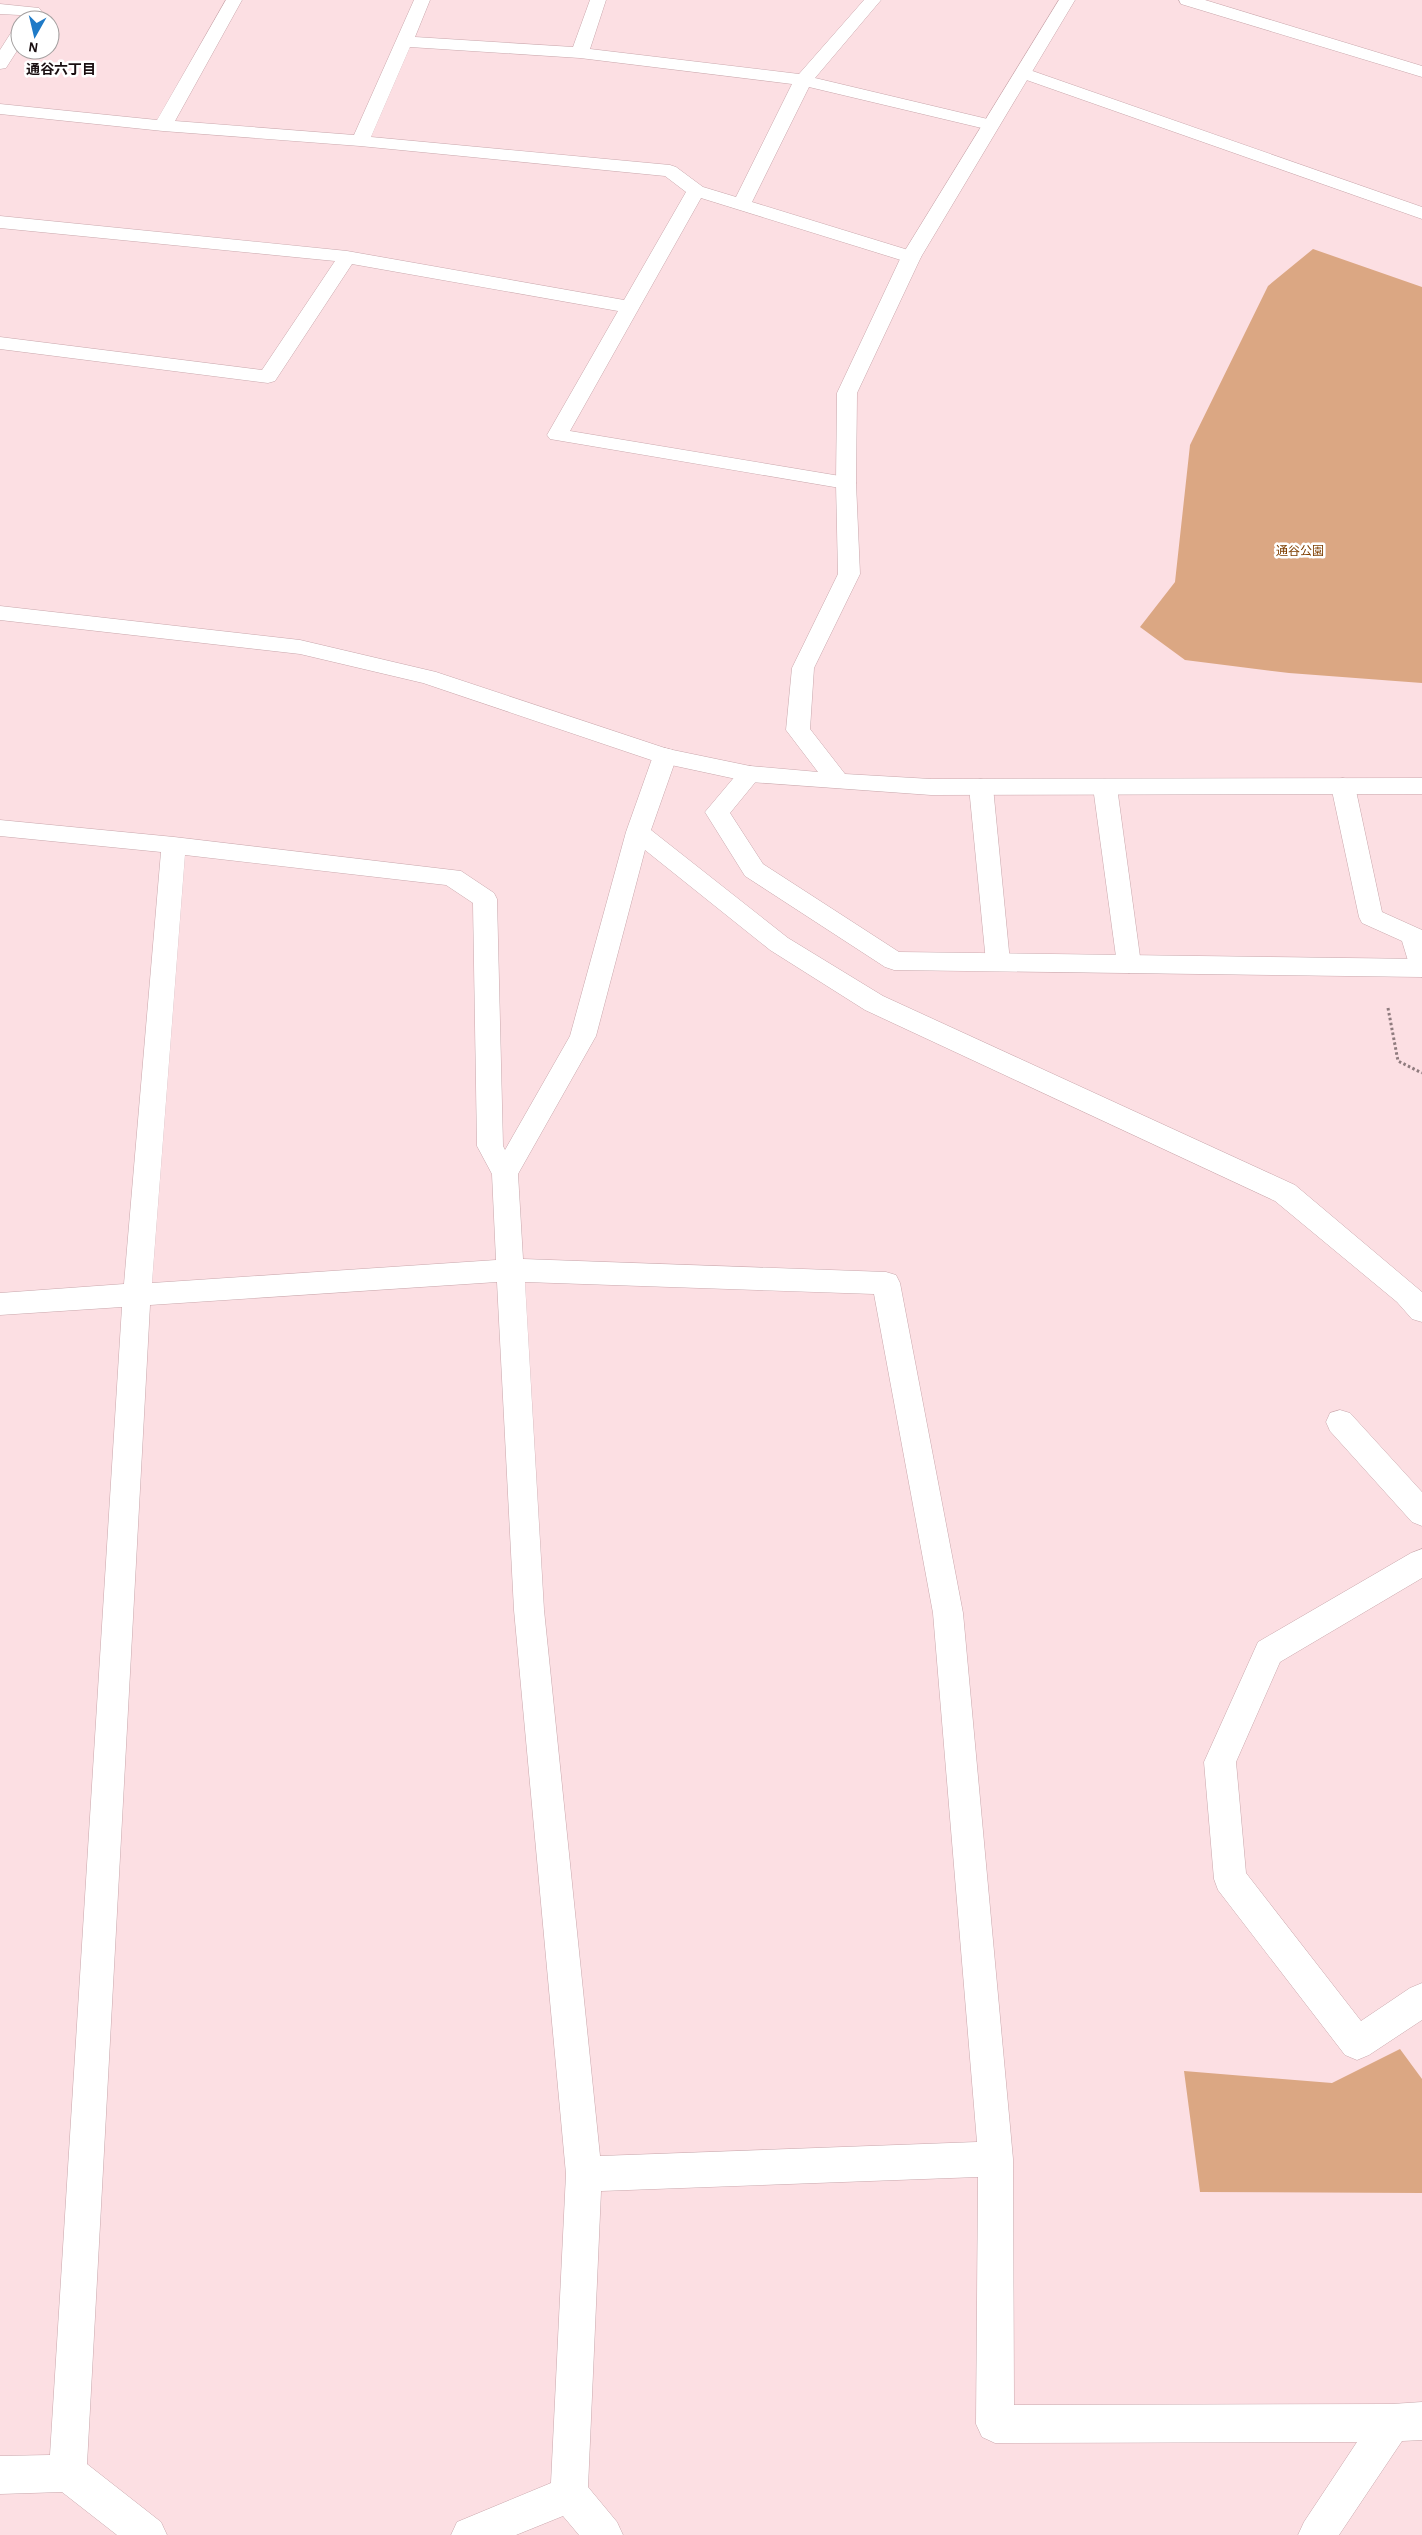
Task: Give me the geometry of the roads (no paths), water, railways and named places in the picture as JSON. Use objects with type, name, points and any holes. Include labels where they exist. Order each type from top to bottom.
[{"type":"street","points":[[163,126],[234,0]]},
{"type":"street","points":[[360,141],[422,0]]},
{"type":"street","points":[[580,53],[598,0]]},
{"type":"street","points":[[741,206],[803,80],[873,0]]},
{"type":"street","points":[[838,782],[798,730],[803,668],[849,574],[846,483],[847,393],[912,257],[1067,0]]},
{"type":"street","points":[[1187,0],[1422,72]]},
{"type":"street","points":[[0,9],[17,10]]},
{"type":"street","points":[[403,41],[580,53],[803,80],[990,125]]},
{"type":"street","points":[[0,64],[10,48]]},
{"type":"street","points":[[1024,73],[1422,213]]},
{"type":"street","points":[[0,109],[163,126],[360,141],[670,171],[696,191],[912,257]]},
{"type":"street","points":[[696,191],[557,435],[846,483]]},
{"type":"street","points":[[0,222],[347,257],[631,307]]},
{"type":"street","points":[[0,344],[268,377],[347,257]]},
{"type":"street","points":[[0,613],[300,647],[428,677],[665,756],[750,774],[838,782],[982,787],[1422,786]]},
{"type":"street","points":[[506,1174],[583,1036],[638,832],[665,756]]},
{"type":"street","points":[[750,774],[718,812],[754,870],[894,961],[1421,968],[1414,936],[1370,917],[1343,786]]},
{"type":"street","points":[[982,787],[998,962]]},
{"type":"street","points":[[1105,787],[1129,964]]},
{"type":"street","points":[[0,828],[174,845],[452,877],[485,900],[490,1146],[506,1174],[509,1270],[529,1610],[584,2174],[569,2494],[604,2535]]},
{"type":"street","points":[[638,832],[779,944],[874,1003],[1285,1193],[1407,1294],[1422,1311]]},
{"type":"street","points":[[68,2473],[72,2366],[136,1294],[174,845]]},
{"type":"street","points":[[0,1304],[509,1270],[886,1283],[948,1613],[996,2160],[995,2424],[1407,2422]]},
{"type":"street","points":[[1340,1422],[1422,1513]]},
{"type":"street","points":[[1422,1562],[1269,1652],[1220,1762],[1230,1879],[1357,2043],[1422,2000]]},
{"type":"street","points":[[584,2174],[996,2160]]},
{"type":"street","points":[[1317,2535],[1407,2422]]},
{"type":"street","points":[[0,2476],[68,2473],[148,2535]]},
{"type":"street","points":[[470,2535],[569,2494]]},
{"type":"district","name":"通谷六丁目","points":[[61,69]]},
{"type":"park label","name":"通谷公園","points":[[1300,551]]}]
